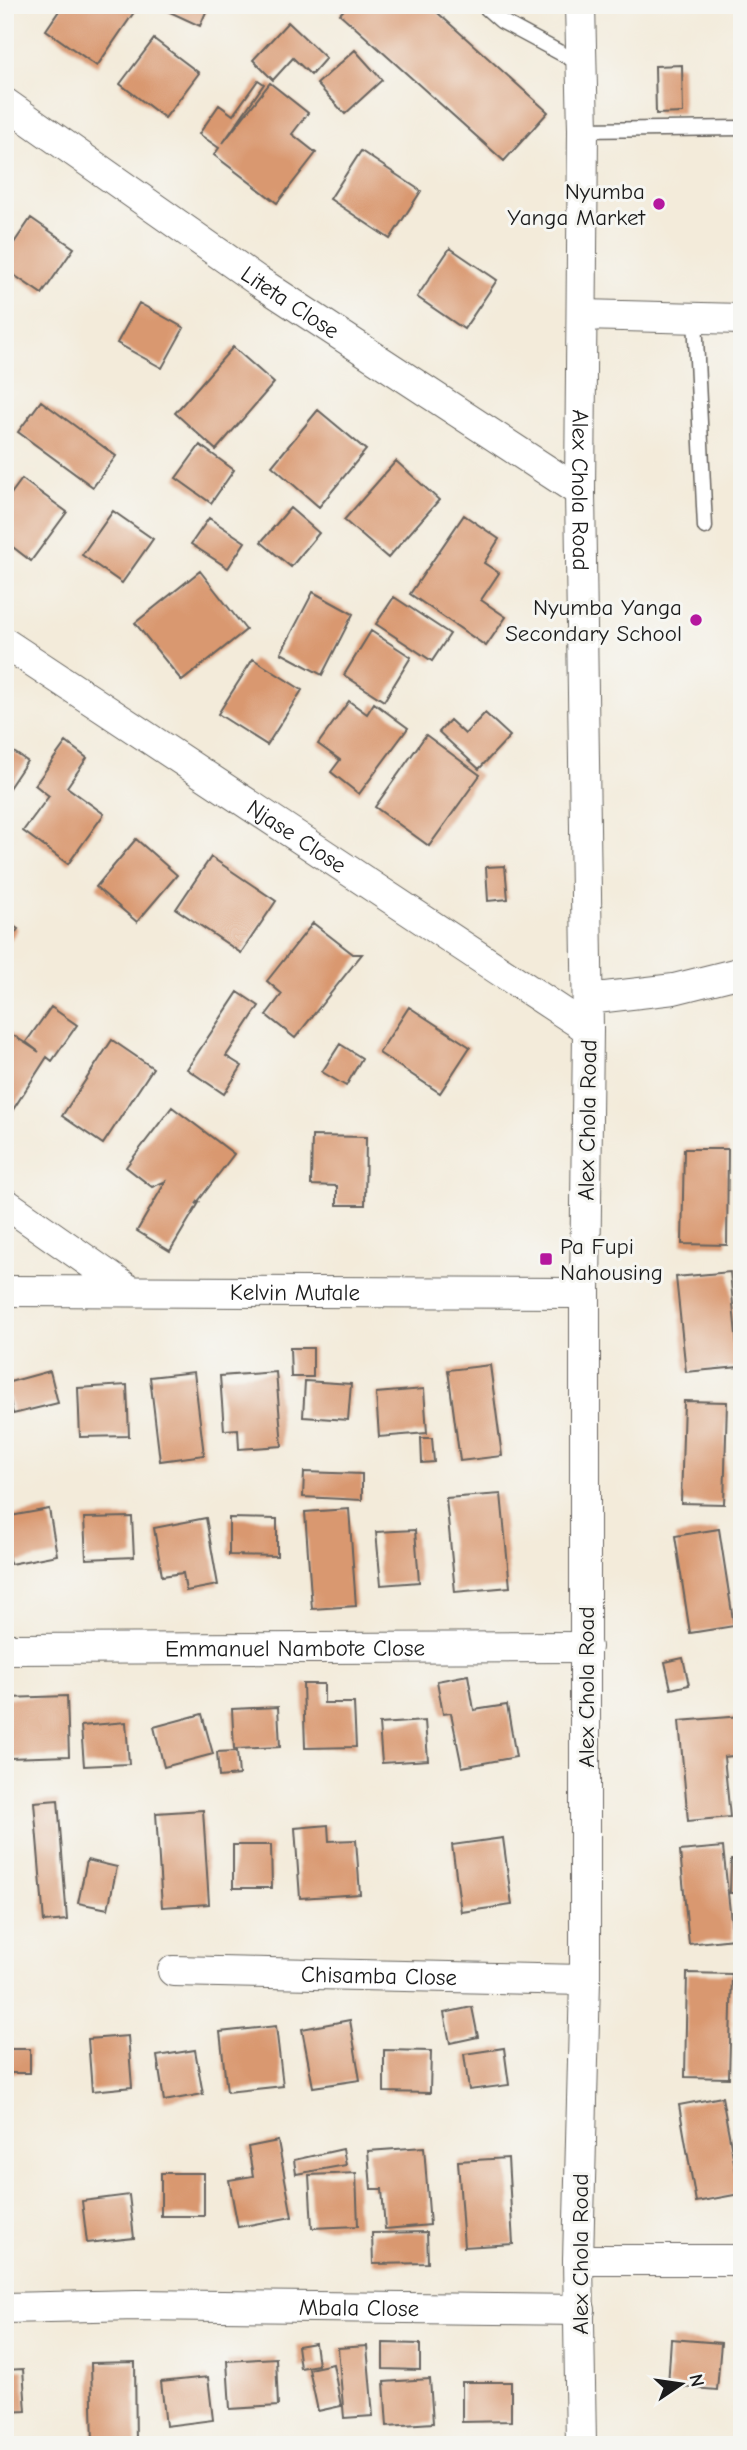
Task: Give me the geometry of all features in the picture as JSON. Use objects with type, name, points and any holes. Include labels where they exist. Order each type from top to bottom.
[{"type":"street","name":"Alex Chola Road","points":[[580,5],[583,130],[580,492],[588,999],[585,1293],[585,1980],[578,2260],[582,2445]]},
{"type":"street","name":"Liteta Close","points":[[5,103],[258,281],[580,492]]},
{"type":"street","points":[[582,315],[742,319]]},
{"type":"street","name":"Njase Close","points":[[5,643],[588,1029]]},
{"type":"street","points":[[588,999],[674,989],[742,972]]},
{"type":"street","points":[[5,1203],[129,1290]]},
{"type":"street","name":"Kelvin Mutale","points":[[5,1291],[585,1293]]},
{"type":"street","name":"Emmanuel Nambote Close","points":[[5,1649],[586,1647]]},
{"type":"street","name":"Chisamba Close","points":[[173,1971],[585,1980]]},
{"type":"street","points":[[578,2260],[742,2260]]},
{"type":"street","name":"Mbala Close","points":[[5,2308],[137,2305],[580,2310]]},
{"type":"lane","points":[[483,5],[501,21],[582,64]]},
{"type":"lane","points":[[583,130],[742,128]]},
{"type":"lane","points":[[695,318],[705,527]]},
{"type":"building","points":[[63,5],[139,5],[97,66],[46,30]]},
{"type":"building","points":[[209,5],[200,26],[159,7]]},
{"type":"building","points":[[348,5],[429,5],[548,112],[504,161],[340,14]]},
{"type":"building","points":[[288,22],[326,58],[311,75],[293,58],[273,80],[253,60]]},
{"type":"building","points":[[154,39],[199,73],[165,118],[120,84]]},
{"type":"building","points":[[355,50],[382,80],[345,114],[317,84]]},
{"type":"building","points":[[682,65],[683,113],[656,114],[655,66]]},
{"type":"building","points":[[258,80],[264,84],[223,143],[270,83],[308,113],[292,134],[316,153],[277,203],[214,155],[219,148],[199,134],[219,105],[233,115]]},
{"type":"building","points":[[361,151],[421,191],[390,239],[330,199]]},
{"type":"building","points":[[31,218],[74,248],[42,294],[5,269],[5,256]]},
{"type":"building","points":[[450,248],[497,280],[464,329],[417,297]]},
{"type":"building","points":[[139,303],[184,328],[162,368],[117,343]]},
{"type":"building","points":[[233,347],[274,383],[216,450],[175,413]]},
{"type":"building","points":[[41,401],[116,456],[93,487],[18,432]]},
{"type":"building","points":[[318,410],[366,450],[319,507],[272,466]]},
{"type":"building","points":[[200,445],[234,470],[211,503],[176,478]]},
{"type":"building","points":[[396,461],[439,500],[388,558],[344,520]]},
{"type":"building","points":[[22,479],[67,512],[31,561],[5,541],[5,502]]},
{"type":"building","points":[[290,508],[319,533],[291,567],[261,542]]},
{"type":"building","points":[[113,511],[153,539],[122,583],[82,555]]},
{"type":"building","points":[[464,515],[499,539],[484,563],[499,573],[481,600],[506,617],[486,646],[410,594]]},
{"type":"building","points":[[209,518],[245,542],[228,568],[191,544]]},
{"type":"building","points":[[200,571],[246,630],[182,681],[135,623]]},
{"type":"building","points":[[313,592],[353,614],[322,675],[281,653]]},
{"type":"building","points":[[394,597],[450,634],[432,661],[376,624]]},
{"type":"building","points":[[371,631],[411,657],[384,701],[344,675]]},
{"type":"building","points":[[253,659],[302,690],[267,745],[218,714]]},
{"type":"building","points":[[349,701],[367,714],[374,703],[408,728],[359,794],[331,772],[340,760],[318,744]]},
{"type":"building","points":[[485,713],[510,736],[479,769],[439,732],[450,720],[465,734]]},
{"type":"building","points":[[426,735],[480,775],[429,846],[375,807]]},
{"type":"building","points":[[66,742],[87,758],[67,787],[104,814],[68,864],[23,831],[49,796],[35,785]]},
{"type":"building","points":[[5,746],[27,761],[5,794]]},
{"type":"building","points":[[136,839],[177,875],[137,922],[96,887]]},
{"type":"building","points":[[211,857],[276,901],[241,953],[176,909]]},
{"type":"building","points":[[505,866],[508,899],[488,901],[486,867]]},
{"type":"building","points":[[5,920],[18,929],[5,948]]},
{"type":"building","points":[[313,923],[353,954],[362,954],[295,1038],[266,1015],[282,994],[267,981]]},
{"type":"building","points":[[238,992],[259,1006],[226,1056],[242,1066],[224,1094],[187,1069]]},
{"type":"building","points":[[51,1007],[77,1025],[52,1061],[47,1057],[5,1122],[5,1030],[39,1052],[26,1042]]},
{"type":"building","points":[[409,1007],[470,1047],[440,1093],[379,1053]]},
{"type":"building","points":[[112,1040],[153,1068],[103,1144],[62,1116]]},
{"type":"building","points":[[340,1044],[362,1058],[346,1086],[322,1072]]},
{"type":"building","points":[[172,1107],[234,1154],[196,1204],[200,1201],[170,1251],[137,1231],[166,1181],[152,1187],[126,1167]]},
{"type":"building","points":[[312,1136],[366,1137],[365,1205],[337,1205],[337,1186],[311,1185]]},
{"type":"building","points":[[684,1149],[728,1149],[727,1245],[682,1244]]},
{"type":"building","points":[[730,1272],[739,1367],[686,1372],[676,1277]]},
{"type":"building","points":[[290,1348],[313,1348],[313,1377],[291,1377]]},
{"type":"building","points":[[490,1365],[502,1456],[460,1461],[448,1370]]},
{"type":"building","points":[[50,1371],[58,1403],[13,1414],[6,1383]]},
{"type":"building","points":[[194,1372],[204,1455],[160,1461],[150,1377]]},
{"type":"building","points":[[276,1372],[282,1446],[239,1449],[238,1429],[224,1430],[220,1376]]},
{"type":"building","points":[[305,1381],[351,1384],[348,1420],[303,1417]]},
{"type":"building","points":[[127,1385],[129,1436],[80,1437],[78,1388]]},
{"type":"building","points":[[424,1389],[427,1433],[379,1437],[376,1393]]},
{"type":"building","points":[[684,1401],[727,1402],[724,1504],[681,1503]]},
{"type":"building","points":[[421,1438],[432,1438],[434,1462],[422,1463]]},
{"type":"building","points":[[304,1472],[362,1474],[362,1500],[303,1497]]},
{"type":"building","points":[[501,1494],[510,1587],[455,1592],[446,1498]]},
{"type":"building","points":[[49,1509],[57,1555],[10,1564],[5,1540],[5,1517]]},
{"type":"building","points":[[349,1509],[356,1606],[312,1609],[305,1512]]},
{"type":"building","points":[[132,1517],[134,1557],[86,1559],[84,1518]]},
{"type":"building","points":[[206,1518],[218,1585],[186,1591],[183,1573],[162,1576],[154,1528]]},
{"type":"building","points":[[229,1518],[277,1519],[277,1556],[229,1555]]},
{"type":"building","points":[[719,1529],[734,1626],[690,1633],[675,1536]]},
{"type":"building","points":[[415,1530],[419,1582],[381,1585],[376,1532]]},
{"type":"building","points":[[683,1658],[689,1685],[671,1689],[665,1662]]},
{"type":"building","points":[[468,1675],[474,1710],[507,1705],[516,1757],[462,1767],[451,1713],[443,1714],[437,1681]]},
{"type":"building","points":[[303,1684],[324,1684],[324,1703],[354,1703],[356,1747],[305,1748]]},
{"type":"building","points":[[67,1696],[69,1756],[9,1758],[7,1698]]},
{"type":"building","points":[[278,1707],[280,1747],[234,1749],[232,1709]]},
{"type":"building","points":[[202,1714],[213,1754],[164,1767],[154,1727]]},
{"type":"building","points":[[742,1716],[742,1755],[724,1757],[730,1817],[688,1821],[679,1721]]},
{"type":"building","points":[[425,1721],[428,1760],[382,1763],[379,1724]]},
{"type":"building","points":[[126,1722],[129,1764],[84,1766],[81,1726]]},
{"type":"building","points":[[237,1751],[239,1775],[219,1777],[217,1752]]},
{"type":"building","points":[[58,1800],[67,1920],[44,1922],[34,1802]]},
{"type":"building","points":[[203,1810],[209,1904],[162,1907],[156,1813]]},
{"type":"building","points":[[328,1825],[329,1841],[356,1840],[360,1894],[300,1898],[295,1828]]},
{"type":"building","points":[[503,1838],[512,1905],[461,1912],[452,1845]]},
{"type":"building","points":[[233,1845],[271,1845],[272,1888],[233,1888]]},
{"type":"building","points":[[723,1847],[733,1939],[689,1944],[680,1851]]},
{"type":"building","points":[[87,1860],[117,1867],[108,1909],[78,1903]]},
{"type":"building","points":[[731,1860],[742,1860],[742,1893],[730,1893]]},
{"type":"building","points":[[687,1973],[732,1974],[729,2078],[685,2077]]},
{"type":"building","points":[[472,2007],[478,2037],[450,2043],[444,2013]]},
{"type":"building","points":[[350,2020],[360,2080],[313,2087],[302,2029]]},
{"type":"building","points":[[276,2026],[283,2086],[227,2092],[220,2032]]},
{"type":"building","points":[[128,2036],[132,2087],[92,2091],[88,2039]]},
{"type":"building","points":[[504,2048],[509,2085],[469,2090],[464,2054]]},
{"type":"building","points":[[5,2049],[30,2049],[30,2073],[5,2073]]},
{"type":"building","points":[[195,2050],[203,2094],[164,2101],[157,2056]]},
{"type":"building","points":[[384,2050],[431,2051],[430,2093],[384,2092]]},
{"type":"building","points":[[722,2097],[740,2194],[696,2202],[679,2105]]},
{"type":"building","points":[[278,2141],[292,2217],[238,2227],[229,2180],[253,2176],[248,2147]]},
{"type":"building","points":[[424,2147],[430,2225],[385,2229],[382,2189],[371,2189],[368,2151]]},
{"type":"building","points":[[343,2149],[346,2165],[296,2174],[294,2160]]},
{"type":"building","points":[[508,2158],[513,2244],[464,2247],[458,2161]]},
{"type":"building","points":[[161,2173],[204,2173],[204,2216],[161,2216]]},
{"type":"building","points":[[356,2173],[358,2226],[312,2228],[309,2175]]},
{"type":"building","points":[[129,2195],[134,2238],[87,2243],[82,2201]]},
{"type":"building","points":[[427,2232],[428,2263],[373,2264],[372,2233]]},
{"type":"building","points":[[671,2339],[721,2343],[717,2390],[668,2386]]},
{"type":"building","points":[[315,2343],[318,2365],[300,2368],[297,2346]]},
{"type":"building","points":[[383,2343],[420,2344],[420,2370],[383,2369]]},
{"type":"building","points":[[367,2346],[373,2416],[344,2418],[338,2348]]},
{"type":"building","points":[[276,2358],[278,2406],[230,2409],[227,2361]]},
{"type":"building","points":[[135,2362],[136,2445],[93,2445],[91,2363]]},
{"type":"building","points":[[333,2364],[341,2406],[318,2411],[309,2369]]},
{"type":"building","points":[[23,2369],[26,2411],[5,2412],[5,2370]]},
{"type":"building","points":[[208,2377],[213,2420],[166,2426],[161,2382]]},
{"type":"building","points":[[430,2379],[433,2423],[387,2426],[384,2382]]},
{"type":"building","points":[[462,2382],[511,2382],[511,2421],[462,2422]]},
{"type":"place","name":"Nyumba Yanga Market","points":[[659,204]]},
{"type":"place","name":"Nyumba Yanga Secondary School","points":[[696,620]]},
{"type":"place","name":"Pa Fupi Nahousing","points":[[546,1259]]}]
